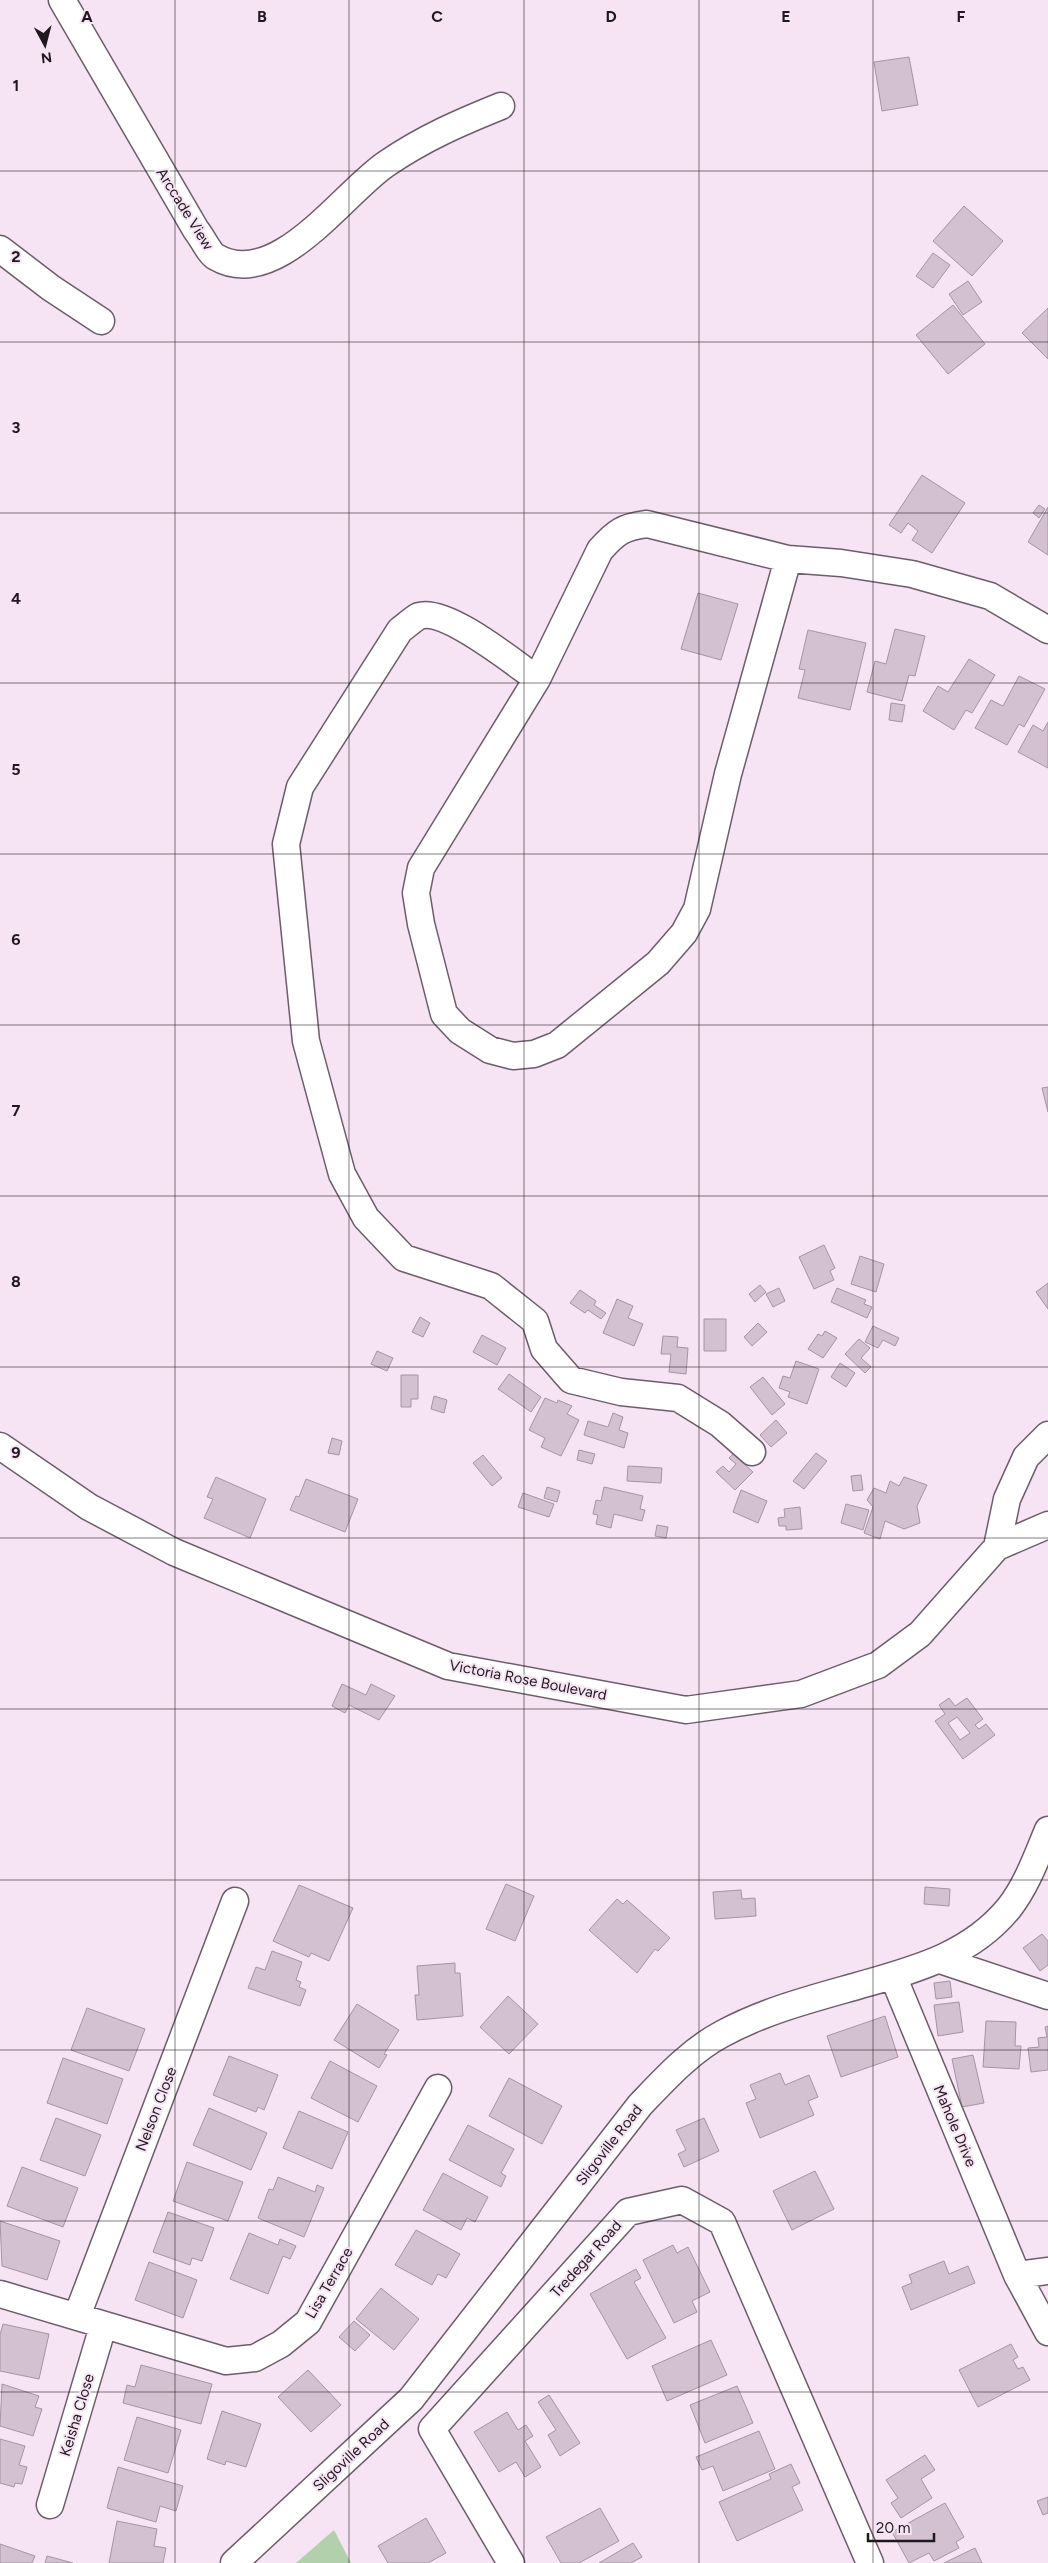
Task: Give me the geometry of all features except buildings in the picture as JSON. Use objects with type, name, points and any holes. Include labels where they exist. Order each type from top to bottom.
[{"type":"street","name":"Arccade View","points":[[62,0],[196,230],[215,257],[242,265],[267,260],[297,244],[384,165],[439,131],[501,106]]},
{"type":"street","points":[[0,249],[51,288],[101,321]]},
{"type":"street","points":[[788,559],[728,774],[705,878],[696,909],[684,933],[658,963],[557,1045],[534,1054],[513,1056],[490,1050],[460,1031],[444,1014],[434,979],[416,893],[421,868],[537,679],[600,550],[612,535],[627,526],[647,524],[788,559],[841,562],[912,574],[990,596],[1048,630]]},
{"type":"street","points":[[537,679],[456,624],[439,616],[420,616],[400,630],[300,787],[286,844],[306,1042],[342,1174],[366,1218],[404,1258],[491,1286],[535,1321],[544,1349],[571,1380],[621,1392],[678,1398],[720,1424],[752,1452]]},
{"type":"street","points":[[997,1547],[1007,1499],[1026,1457],[1048,1435]]},
{"type":"street","name":"Victoria Rose Boulevard","points":[[2,1448],[89,1507],[174,1552],[448,1666],[686,1710],[801,1694],[878,1665],[920,1634],[997,1547],[1048,1525]]},
{"type":"street","name":"Sligoville Road","points":[[234,2563],[412,2399],[640,2105],[677,2067],[721,2034],[762,2015],[919,1969],[940,1960],[982,1934],[1009,1908],[1029,1875],[1048,1830]]},
{"type":"street","name":"Nelson Close","points":[[77,2316],[234,1901]]},
{"type":"street","points":[[940,1960],[1048,1996]]},
{"type":"street","name":"Mahole Drive","points":[[893,1976],[1018,2276],[1048,2332]]},
{"type":"street","name":"Lisa Terrace","points":[[0,2294],[226,2361],[255,2358],[281,2344],[308,2322],[438,2088]]},
{"type":"street","name":"Tredegar Road","points":[[432,2429],[628,2212],[682,2200],[722,2222],[870,2563]]},
{"type":"street","points":[[1018,2276],[1048,2271]]},
{"type":"street","name":"Keisha Close","points":[[50,2505],[103,2326]]},
{"type":"street","points":[[412,2399],[432,2429],[511,2563]]},
{"type":"green space","points":[[334,2530],[351,2563],[296,2563]]}]
